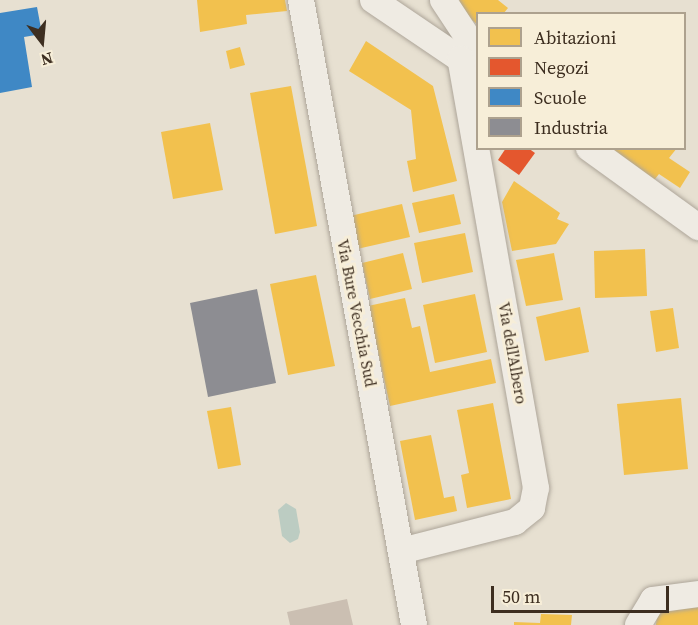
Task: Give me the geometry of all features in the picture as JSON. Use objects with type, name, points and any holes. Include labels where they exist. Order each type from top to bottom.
[{"type":"street","name":"Via Bure Vecchia Sud","points":[[301,0],[414,625]]},
{"type":"street","points":[[373,0],[472,61]]},
{"type":"street","points":[[443,0],[472,61]]},
{"type":"street","name":"Via dell'Albero","points":[[472,61],[476,88]]},
{"type":"street","name":"Via dell'Albero","points":[[402,551],[515,522],[532,508],[536,488],[485,150]]},
{"type":"street","points":[[592,150],[698,227]]},
{"type":"street","points":[[638,625],[653,600],[698,594]]},
{"type":"shaded area","points":[[286,503],[296,509],[300,532],[298,539],[290,543],[282,536],[278,510]]},
{"type":"building: Abitazioni","points":[[197,0],[285,0],[287,11],[246,15],[247,24],[200,32]]},
{"type":"building: Abitazioni","points":[[460,0],[498,0],[508,8],[505,12],[476,12],[476,23],[455,6]]},
{"type":"building: Abitazioni","points":[[366,41],[433,86],[457,181],[413,192],[407,161],[416,159],[411,110],[349,71]]},
{"type":"building: Abitazioni","points":[[240,47],[245,65],[230,69],[226,51]]},
{"type":"building: Abitazioni","points":[[291,86],[317,226],[275,234],[250,93]]},
{"type":"building: Abitazioni","points":[[210,123],[223,190],[173,199],[161,132]]},
{"type":"building: Abitazioni","points":[[606,150],[675,150],[669,158],[690,172],[680,188],[659,174],[651,184]]},
{"type":"building: Abitazioni","points":[[514,181],[560,213],[557,219],[569,224],[556,244],[512,251],[502,202]]},
{"type":"building: Abitazioni","points":[[454,194],[461,224],[419,233],[412,203]]},
{"type":"building: Abitazioni","points":[[402,204],[410,237],[357,249],[350,216]]},
{"type":"building: Abitazioni","points":[[465,233],[473,272],[422,283],[414,243]]},
{"type":"building: Abitazioni","points":[[645,249],[647,296],[595,298],[594,251]]},
{"type":"building: Abitazioni","points":[[403,253],[412,289],[370,299],[362,263]]},
{"type":"building: Abitazioni","points":[[554,253],[563,300],[526,306],[516,260]]},
{"type":"building: Abitazioni","points":[[316,275],[335,366],[288,375],[270,284]]},
{"type":"building: Abitazioni","points":[[475,294],[487,352],[435,363],[423,305]]},
{"type":"building: Abitazioni","points":[[405,298],[412,328],[420,326],[430,372],[491,359],[496,383],[390,406],[368,306]]},
{"type":"building: Abitazioni","points":[[580,307],[589,352],[545,361],[536,317]]},
{"type":"building: Abitazioni","points":[[673,308],[679,348],[656,352],[650,311]]},
{"type":"building: Abitazioni","points":[[681,398],[688,469],[624,475],[617,404]]},
{"type":"building: Abitazioni","points":[[493,403],[511,499],[467,508],[461,475],[469,473],[457,410]]},
{"type":"building: Abitazioni","points":[[231,407],[241,465],[218,469],[207,411]]},
{"type":"building: Abitazioni","points":[[431,435],[444,498],[454,496],[457,511],[415,520],[400,441]]},
{"type":"building: Abitazioni","points":[[658,602],[698,605],[698,625],[656,625]]},
{"type":"building: Abitazioni","points":[[541,614],[572,615],[571,625],[514,625],[514,622],[540,623]]},
{"type":"building: Negozi","points":[[505,150],[531,150],[535,153],[519,175],[498,160]]},
{"type":"building: Scuole","points":[[37,7],[42,34],[24,37],[32,87],[0,93],[0,13]]},
{"type":"building: Industria","points":[[257,289],[276,383],[208,397],[190,303]]},
{"type":"building: Altro","points":[[347,599],[353,625],[290,625],[287,612]]}]
